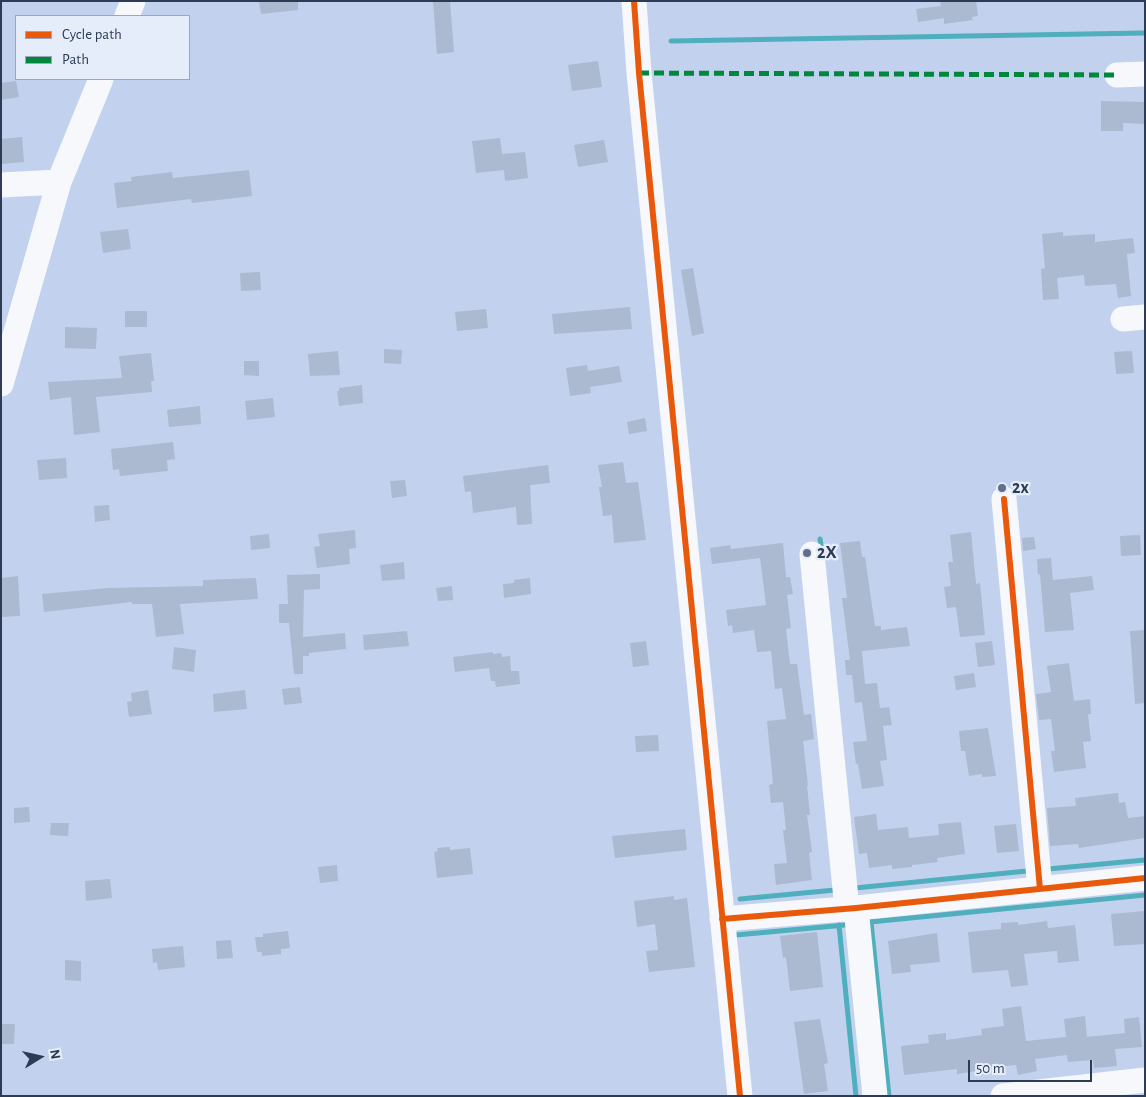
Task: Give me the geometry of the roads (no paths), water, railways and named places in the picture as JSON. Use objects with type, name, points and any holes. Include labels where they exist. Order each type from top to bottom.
[{"type":"street","points":[[127,15],[133,1]]},
{"type":"street","points":[[634,1],[639,74],[740,1096]]},
{"type":"street","points":[[1117,75],[1145,74]]},
{"type":"street","points":[[1,384],[59,182],[101,80]]},
{"type":"street","points":[[1,185],[59,182]]},
{"type":"street","points":[[1004,499],[1040,889]]},
{"type":"street","points":[[812,554],[875,1096]]},
{"type":"street","points":[[722,919],[852,909],[1145,878]]},
{"type":"street","points":[[1003,1096],[1145,1080]]},
{"type":"waterway","points":[[671,41],[1145,33]]},
{"type":"waterway","points":[[820,539],[822,551]]},
{"type":"waterway","points":[[1048,869],[1145,860]]},
{"type":"waterway","points":[[855,888],[1027,871]]},
{"type":"waterway","points":[[740,899],[835,890]]},
{"type":"waterway","points":[[870,922],[1145,895]]},
{"type":"waterway","points":[[871,922],[889,1096]]},
{"type":"waterway","points":[[839,925],[856,1096]]},
{"type":"waterway","points":[[736,935],[845,925]]},
{"type":"place","name":"2x","points":[[1002,488]]},
{"type":"place","name":"2X","points":[[807,553]]}]
